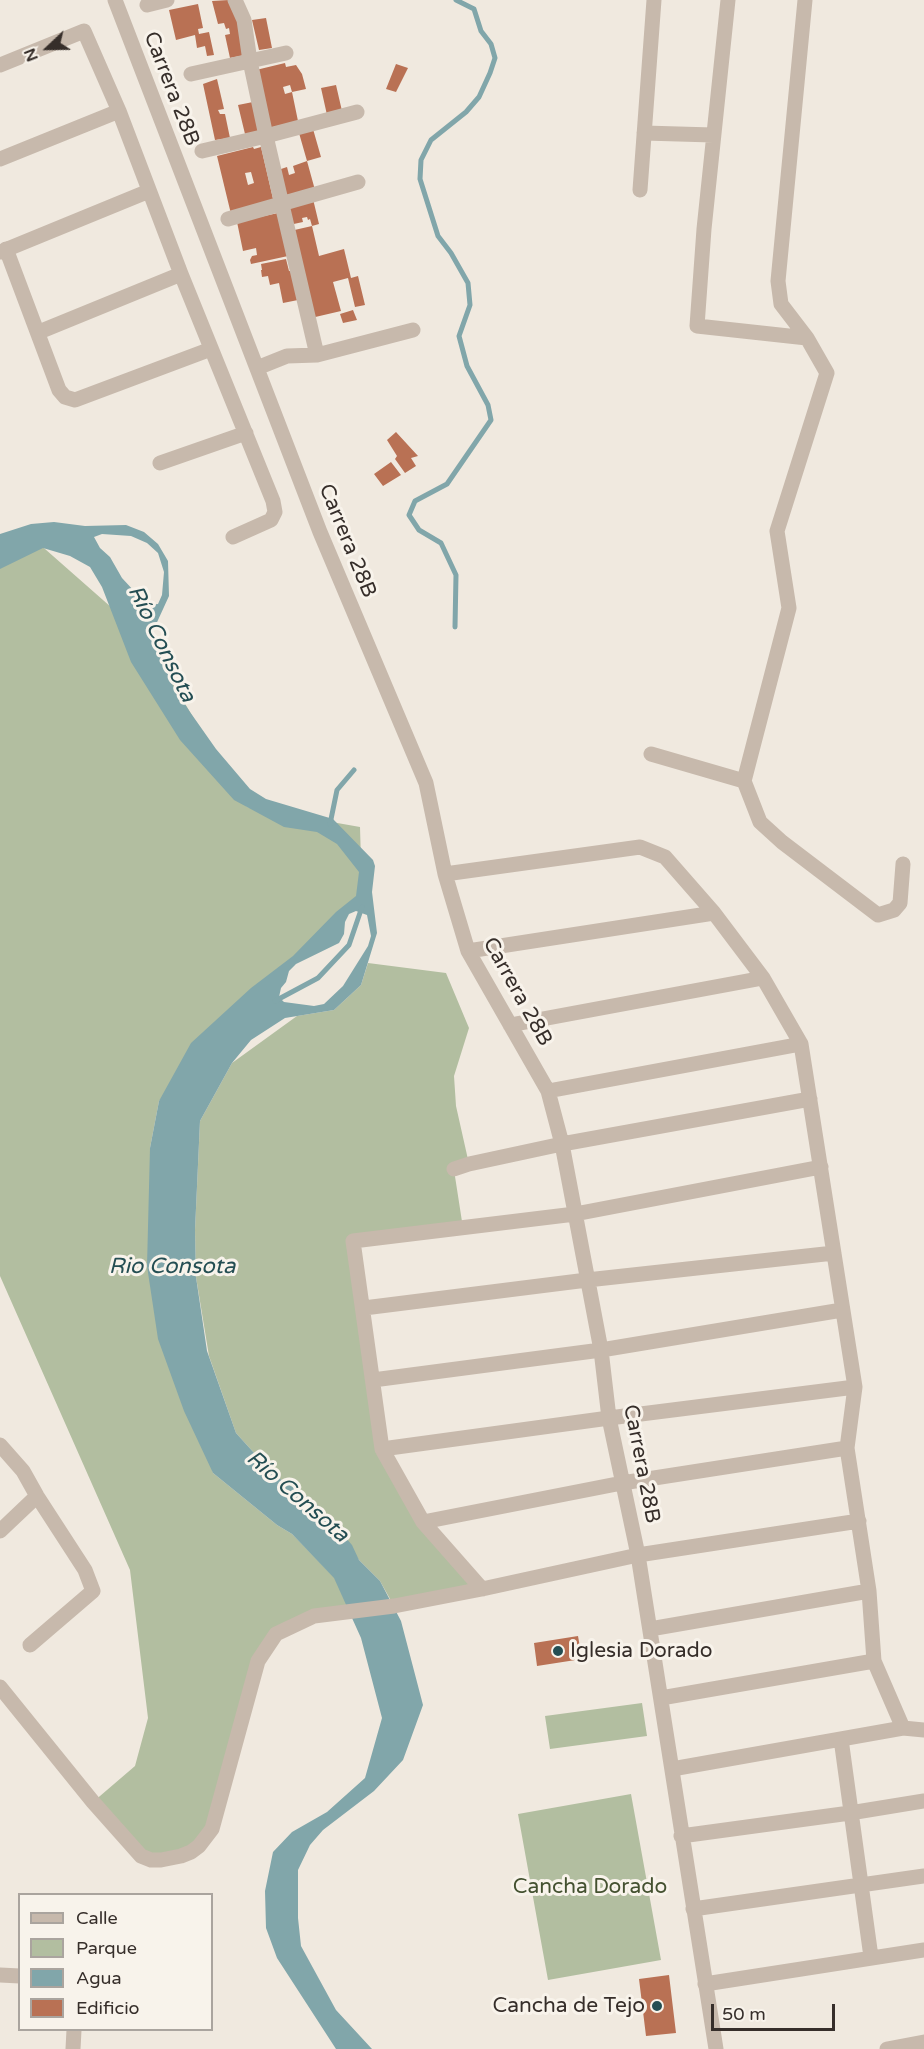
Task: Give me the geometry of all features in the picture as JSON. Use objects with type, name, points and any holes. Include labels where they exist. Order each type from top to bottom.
[{"type":"street","name":"Carrera 28B","points":[[115,0],[320,532],[426,783],[445,874],[468,951],[548,1091],[562,1144],[601,1350],[609,1418],[638,1555],[716,2049]]},
{"type":"street","points":[[147,5],[167,0]]},
{"type":"street","points":[[235,0],[244,20],[266,136],[317,355]]},
{"type":"street","points":[[640,190],[654,0]]},
{"type":"street","points":[[728,0],[713,135],[697,326],[807,338]]},
{"type":"street","points":[[805,0],[778,281],[780,304],[807,338],[826,373],[777,531],[789,608],[744,781],[760,822],[782,842],[878,915],[894,910],[900,903],[903,864]]},
{"type":"street","points":[[0,65],[84,31],[119,111],[181,274],[273,501],[275,512],[271,520],[233,537]]},
{"type":"street","points":[[191,74],[286,53]]},
{"type":"street","points":[[0,159],[119,111]]},
{"type":"street","points":[[202,151],[357,112]]},
{"type":"street","points":[[644,133],[713,135]]},
{"type":"street","points":[[228,219],[358,182]]},
{"type":"street","points":[[149,191],[3,251],[39,332],[59,390],[65,397],[75,400],[211,349]]},
{"type":"street","points":[[39,332],[181,274]]},
{"type":"street","points":[[257,368],[288,356],[317,355],[413,330]]},
{"type":"street","points":[[160,464],[246,433]]},
{"type":"street","points":[[651,754],[744,781]]},
{"type":"street","points":[[445,874],[640,847],[665,857],[714,913],[763,978],[801,1044],[855,1387],[847,1448],[869,1591],[874,1661],[903,1728]]},
{"type":"street","points":[[468,951],[714,913]]},
{"type":"street","points":[[510,1025],[763,978]]},
{"type":"street","points":[[548,1091],[801,1044]]},
{"type":"street","points":[[454,1169],[562,1144],[810,1099]]},
{"type":"street","points":[[482,1589],[423,1522],[382,1449],[353,1241],[575,1214],[820,1167]]},
{"type":"street","points":[[364,1308],[587,1280],[834,1253]]},
{"type":"street","points":[[373,1380],[601,1350],[842,1310]]},
{"type":"street","points":[[382,1449],[855,1387]]},
{"type":"street","points":[[0,1445],[23,1471],[36,1496],[85,1570],[93,1591],[30,1645]]},
{"type":"street","points":[[423,1522],[622,1483],[847,1448]]},
{"type":"street","points":[[0,1531],[36,1496]]},
{"type":"street","points":[[0,1687],[93,1802],[141,1856],[151,1860],[161,1860],[181,1856],[199,1846],[212,1830],[258,1661],[276,1634],[314,1616],[394,1606],[638,1555],[859,1521]]},
{"type":"street","points":[[650,1629],[869,1591]]},
{"type":"street","points":[[661,1698],[874,1661]]},
{"type":"street","points":[[672,1769],[903,1728],[924,1730]]},
{"type":"street","points":[[841,1739],[871,1957]]},
{"type":"street","points":[[681,1836],[924,1801]]},
{"type":"street","points":[[693,1909],[924,1876]]},
{"type":"street","points":[[705,1984],[924,1950]]},
{"type":"street","points":[[0,1975],[18,1976]]},
{"type":"street","points":[[73,2049],[74,2031]]},
{"type":"street","points":[[887,2049],[924,2042]]},
{"type":"green space","points":[[28,534],[145,637],[247,807],[360,827],[362,895],[159,1101],[150,1148],[213,1473],[277,1525],[292,1534],[335,1578],[350,1611],[276,1634],[258,1661],[200,1845],[151,1860],[93,1802],[135,1766],[148,1718],[130,1570],[0,1276],[0,536]]},
{"type":"green space","points":[[368,963],[446,973],[469,1028],[454,1076],[456,1106],[469,1164],[454,1170],[463,1228],[354,1241],[382,1449],[423,1522],[482,1589],[394,1606],[380,1581],[359,1560],[314,1501],[274,1475],[236,1433],[209,1356],[196,1277],[195,1230],[200,1121],[232,1063],[297,1016],[334,1010],[361,985]]},
{"type":"green space","points":[[642,1703],[647,1736],[550,1749],[545,1716]]},
{"type":"green space","name":"Cancha Dorado","points":[[631,1794],[661,1960],[548,1980],[518,1814]]},
{"type":"water","name":"Rio Consota","points":[[54,522],[85,526],[126,525],[144,532],[158,544],[168,561],[169,596],[153,631],[156,646],[172,684],[190,712],[216,749],[250,789],[266,799],[333,819],[373,860],[375,866],[372,892],[377,933],[361,985],[334,1010],[285,1018],[251,1040],[232,1063],[200,1121],[195,1230],[196,1277],[207,1351],[236,1433],[274,1475],[314,1501],[352,1545],[359,1560],[380,1581],[401,1621],[423,1705],[403,1760],[374,1791],[323,1830],[310,1845],[298,1870],[298,1918],[301,1946],[336,2010],[372,2049],[336,2049],[277,1958],[266,1928],[265,1891],[273,1852],[292,1832],[327,1812],[365,1778],[382,1718],[361,1638],[334,1578],[292,1534],[277,1525],[213,1473],[184,1411],[158,1339],[147,1266],[150,1148],[159,1101],[191,1043],[251,988],[293,956],[336,912],[356,896],[359,872],[337,844],[317,832],[284,827],[234,800],[180,740],[131,662],[102,587],[90,567],[70,556],[43,548],[0,569],[0,534],[31,524]],"holes":[[[102,534],[131,536],[147,543],[158,553],[164,572],[162,595],[158,604],[147,605],[122,578],[110,557],[100,548],[94,537]],[[356,911],[367,915],[371,936],[368,946],[343,986],[324,1004],[314,1006],[284,1002],[279,997],[289,971],[296,964],[339,943],[349,914]]]},
{"type":"building","points":[[229,0],[239,26],[245,55],[230,58],[225,35],[230,34],[229,28],[226,29],[224,23],[218,24],[212,1]]},
{"type":"building","points":[[198,4],[203,28],[198,29],[199,34],[209,32],[214,55],[207,56],[205,46],[197,48],[195,35],[176,40],[169,10]]},
{"type":"building","points":[[266,18],[272,48],[259,50],[252,20]]},
{"type":"building","points":[[285,63],[286,67],[296,65],[302,74],[306,89],[292,92],[298,121],[269,128],[256,70]],"holes":[[[290,85],[292,92],[285,94],[283,87]]]},
{"type":"building","points":[[396,64],[408,68],[396,92],[386,89]]},
{"type":"building","points":[[217,79],[224,109],[218,110],[220,114],[225,114],[230,138],[215,140],[203,84]]},
{"type":"building","points":[[336,85],[342,111],[327,115],[321,88]]},
{"type":"building","points":[[253,102],[259,131],[245,134],[238,105]]},
{"type":"building","points":[[313,129],[321,157],[307,161],[299,133]]},
{"type":"building","points":[[261,147],[274,203],[231,214],[217,156]],"holes":[[[251,172],[254,183],[248,185],[245,173]]]},
{"type":"building","points":[[307,161],[315,190],[286,198],[278,170],[287,167],[289,175],[295,173],[293,166]]},
{"type":"building","points":[[313,199],[319,224],[312,226],[307,217],[302,218],[303,222],[289,225],[284,205]]},
{"type":"building","points":[[278,213],[288,256],[251,264],[252,256],[257,255],[256,248],[243,251],[237,222]]},
{"type":"building","points":[[312,226],[319,256],[344,249],[351,278],[358,276],[365,305],[355,307],[348,278],[333,282],[341,311],[311,318],[290,231]]},
{"type":"building","points":[[286,259],[298,300],[283,303],[279,283],[270,285],[268,276],[262,277],[261,264]]},
{"type":"building","points":[[353,310],[357,320],[343,323],[340,314]]},
{"type":"building","points":[[396,432],[418,456],[411,458],[416,466],[405,473],[395,459],[397,456],[387,440]]},
{"type":"building","points":[[391,462],[401,475],[383,486],[374,474]]},
{"type":"building","name":"Iglesia Dorado","points":[[578,1636],[582,1659],[537,1666],[534,1643]]},
{"type":"building","name":"Cancha de Tejo","points":[[669,1975],[676,2033],[646,2036],[639,1979]]},
{"type":"waterway","points":[[455,627],[456,575],[441,543],[419,530],[409,515],[415,501],[447,484],[491,420],[488,405],[467,366],[459,336],[470,305],[468,283],[451,253],[438,236],[420,179],[421,160],[431,140],[466,112],[479,97],[495,58],[491,44],[481,31],[474,9],[456,0]]},
{"type":"waterway","points":[[330,824],[337,790],[354,770]]},
{"type":"waterway","name":"Río Consota","points":[[275,1001],[318,978],[349,945],[362,907]]},
{"type":"place","name":"Iglesia Dorado","points":[[558,1651]]},
{"type":"place","name":"Cancha de Tejo","points":[[657,2006]]}]
